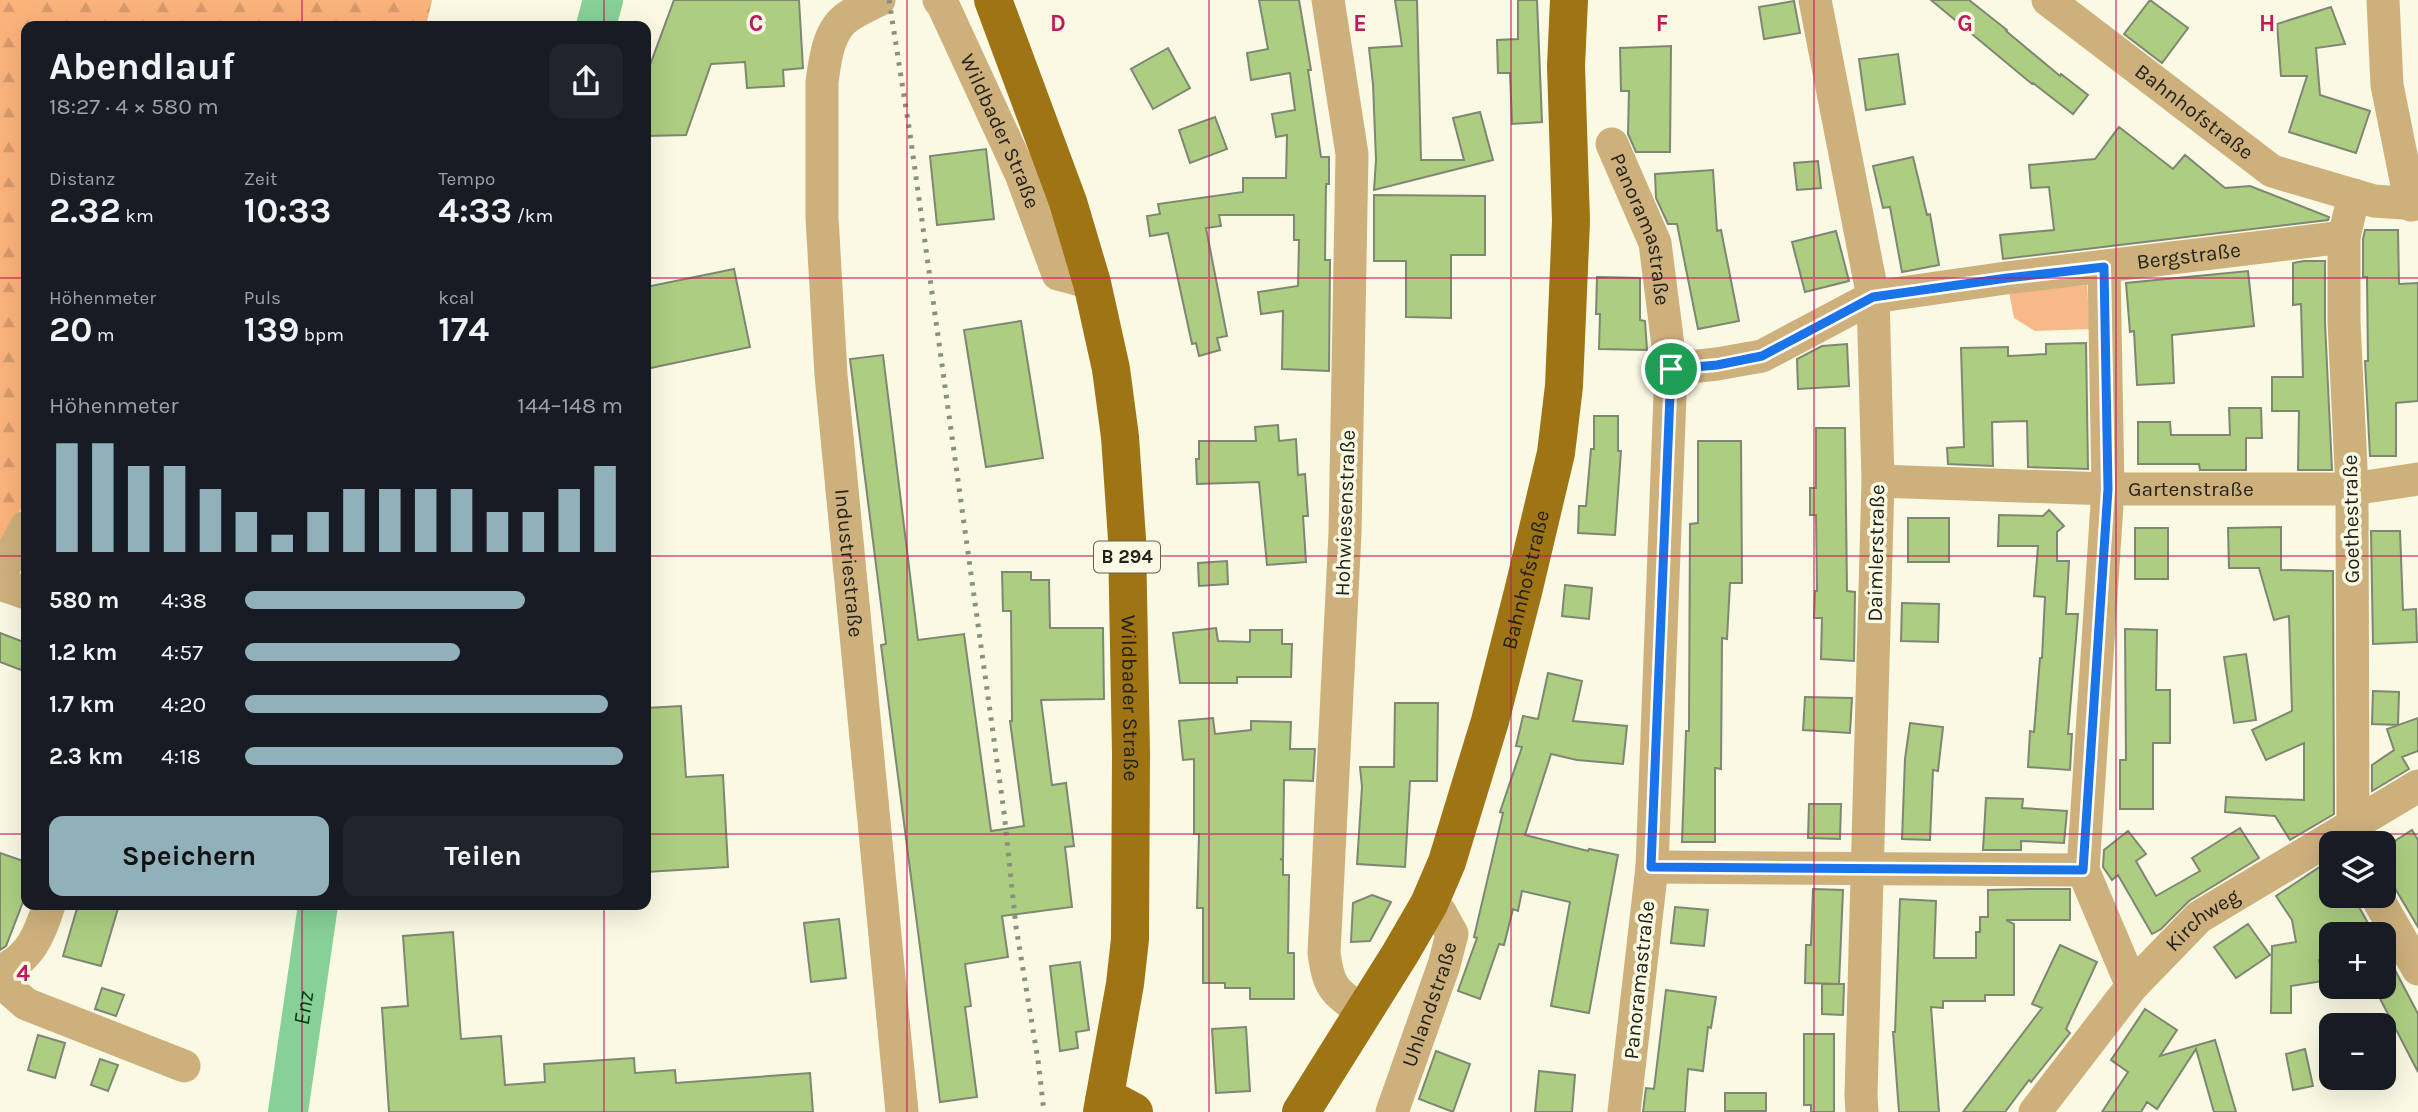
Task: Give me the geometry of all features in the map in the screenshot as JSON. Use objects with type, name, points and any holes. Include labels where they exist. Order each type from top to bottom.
[{"type":"main road","name":"Wildbader Straße","points":[[993,0],[1068,202],[1092,283],[1111,369],[1120,437],[1127,539],[1131,753],[1130,939],[1113,1108]]},
{"type":"main road","name":"Bahnhofstraße","points":[[1301,1112],[1429,904],[1454,842],[1490,721],[1556,453],[1564,386],[1569,291],[1571,221],[1566,66],[1569,0]]},
{"type":"street","name":"Industriestraße","points":[[878,0],[844,9],[825,60],[822,82],[822,217],[831,376],[902,1112]]},
{"type":"street","name":"Wildbader Straße","points":[[939,0],[1021,174],[1058,274],[1092,283]]},
{"type":"street","name":"Hohwiesenstraße","points":[[1328,0],[1352,154],[1345,533],[1324,953],[1327,977],[1339,994],[1363,1012]]},
{"type":"street","name":"Daimlerstraße","points":[[1815,0],[1873,297],[1878,481],[1862,1112]]},
{"type":"street","name":"Bahnhofstraße","points":[[2048,0],[2272,171],[2374,201],[2415,204]]},
{"type":"street","points":[[2383,0],[2387,85],[2415,204]]},
{"type":"street","name":"Panoramastraße","points":[[1612,145],[1655,243],[1671,369],[1651,867],[1624,1112]]},
{"type":"street","name":"Goethestraße","points":[[2353,831],[2352,489],[2344,322],[2344,236],[2354,195]]},
{"type":"street","name":"Bergstraße","points":[[1671,369],[1717,365],[1762,356],[1873,297],[2344,236]]},
{"type":"street","points":[[2104,267],[2108,489],[2083,870],[2132,986]]},
{"type":"street","name":"Gartenstraße","points":[[1878,481],[1924,475],[2108,489],[2352,489],[2418,478]]},
{"type":"street","points":[[0,574],[21,536]]},
{"type":"street","points":[[0,584],[21,591]]},
{"type":"street","name":"Kirchweg","points":[[2357,831],[2418,786]]},
{"type":"street","name":"Kirchweg","points":[[2035,1112],[2132,986],[2199,917],[2319,852]]},
{"type":"street","points":[[1651,867],[2083,870]]},
{"type":"street","name":"Uhlandstraße","points":[[1392,1112],[1444,965],[1452,934],[1440,912],[1429,904]]},
{"type":"street","points":[[2383,908],[2418,969]]},
{"type":"street","points":[[0,971],[16,963],[34,944],[47,910]]},
{"type":"street","points":[[0,981],[26,1004],[184,1066]]},
{"type":"shaded area","points":[[2087,285],[2090,329],[2035,331],[2014,318],[2009,292]]},
{"type":"green space","points":[[0,0],[432,0],[427,21],[21,21],[21,509],[0,543]]},
{"type":"building","points":[[674,0],[799,0],[803,68],[783,70],[784,86],[747,88],[745,62],[711,64],[686,135],[651,136],[651,62]]},
{"type":"building","points":[[1259,0],[1299,0],[1311,70],[1308,70],[1321,157],[1329,157],[1325,260],[1330,260],[1329,371],[1282,369],[1283,311],[1261,314],[1258,292],[1298,286],[1299,240],[1294,240],[1294,215],[1219,215],[1221,226],[1206,228],[1227,336],[1217,338],[1220,350],[1199,356],[1196,343],[1192,344],[1168,233],[1150,236],[1147,216],[1160,214],[1158,204],[1243,192],[1243,178],[1286,178],[1287,135],[1276,137],[1272,114],[1295,110],[1290,73],[1251,80],[1247,53],[1268,49]]},
{"type":"building","points":[[1395,0],[1417,0],[1421,160],[1464,160],[1453,118],[1480,112],[1493,160],[1374,190],[1376,160],[1369,48],[1402,46]]},
{"type":"building","points":[[1518,0],[1537,0],[1542,122],[1512,124],[1510,73],[1498,73],[1497,40],[1518,39]]},
{"type":"building","points":[[1931,0],[1969,0],[2060,76],[2061,74],[2088,95],[2073,114],[2032,84]]},
{"type":"building","points":[[2150,0],[2188,28],[2162,63],[2124,34]]},
{"type":"building","points":[[1794,1],[1800,33],[1764,39],[1759,7]]},
{"type":"building","points":[[2331,7],[2345,44],[2316,48],[2320,95],[2370,111],[2356,153],[2289,132],[2307,76],[2281,76],[2277,24]]},
{"type":"building","points":[[1671,46],[1670,152],[1636,152],[1628,134],[1629,91],[1621,91],[1620,48]]},
{"type":"building","points":[[1168,48],[1190,88],[1153,109],[1131,69]]},
{"type":"building","points":[[1898,54],[1905,104],[1866,110],[1859,59]]},
{"type":"building","points":[[1215,117],[1227,149],[1190,163],[1179,130]]},
{"type":"building","points":[[2119,127],[2173,169],[2185,155],[2225,188],[2250,186],[2329,217],[2328,220],[2003,259],[2000,235],[2054,230],[2049,187],[2031,188],[2029,165],[2095,159]]},
{"type":"building","points":[[986,149],[994,219],[937,225],[930,156]]},
{"type":"building","points":[[1913,157],[1927,215],[1930,214],[1939,265],[1902,272],[1890,207],[1883,208],[1873,166]]},
{"type":"building","points":[[1818,161],[1821,188],[1797,190],[1794,163]]},
{"type":"building","points":[[1713,170],[1717,231],[1721,230],[1739,321],[1698,329],[1677,224],[1668,224],[1656,198],[1655,174]]},
{"type":"building","points":[[1374,195],[1485,196],[1485,255],[1451,255],[1451,318],[1406,317],[1406,261],[1374,261]]},
{"type":"building","points":[[2365,230],[2398,230],[2399,284],[2418,283],[2418,401],[2396,403],[2396,456],[2370,456],[2365,361],[2368,361],[2367,277],[2363,277]]},
{"type":"building","points":[[1836,231],[1849,281],[1805,292],[1792,242]]},
{"type":"building","points":[[2325,261],[2332,470],[2298,470],[2299,411],[2272,411],[2272,377],[2303,377],[2301,304],[2293,305],[2293,263]]},
{"type":"building","points":[[734,269],[750,347],[651,368],[651,286]]},
{"type":"building","points":[[2248,271],[2254,326],[2172,335],[2174,383],[2137,385],[2134,331],[2130,332],[2126,283]]},
{"type":"building","points":[[1597,277],[1640,278],[1640,320],[1645,321],[1647,350],[1599,349]]},
{"type":"building","points":[[1021,321],[1043,458],[986,467],[964,330]]},
{"type":"building","points":[[2086,343],[2088,469],[2028,467],[2027,421],[1992,422],[1993,466],[1948,464],[1947,448],[1964,447],[1961,348],[2008,347],[2008,356],[2046,354],[2046,344]]},
{"type":"building","points":[[1847,344],[1849,386],[1798,389],[1797,359],[1822,346]]},
{"type":"building","points":[[883,355],[918,640],[964,634],[991,831],[1024,826],[1010,721],[1011,611],[1003,611],[1002,572],[1031,572],[1031,580],[1049,580],[1050,628],[1103,628],[1104,699],[1041,700],[1052,785],[1066,783],[1074,846],[1065,847],[1072,907],[1002,916],[1008,957],[965,964],[971,1006],[965,1007],[977,1097],[940,1102],[881,645],[886,644],[850,359]]},
{"type":"building","points":[[2229,408],[2261,408],[2262,438],[2246,438],[2246,470],[2200,470],[2199,464],[2138,464],[2138,422],[2170,422],[2171,435],[2230,435]]},
{"type":"building","points":[[1594,416],[1618,416],[1618,451],[1621,451],[1615,535],[1578,533],[1579,506],[1586,506],[1591,449],[1594,449]]},
{"type":"building","points":[[1278,425],[1279,441],[1296,439],[1298,475],[1305,474],[1308,516],[1303,516],[1306,562],[1267,565],[1259,482],[1197,484],[1196,459],[1199,459],[1199,441],[1256,441],[1255,427]]},
{"type":"building","points":[[1816,428],[1845,428],[1847,591],[1855,592],[1854,661],[1821,659],[1822,618],[1814,618],[1817,591],[1816,515],[1810,515],[1810,488],[1816,488]]},
{"type":"building","points":[[1698,441],[1741,441],[1742,583],[1730,583],[1727,639],[1722,638],[1721,769],[1715,768],[1715,842],[1682,842],[1686,731],[1689,731],[1690,524],[1698,523]]},
{"type":"building","points":[[2049,510],[2064,526],[2057,532],[2057,561],[2069,561],[2066,614],[2078,614],[2068,734],[2072,734],[2070,770],[2028,767],[2030,731],[2034,732],[2042,658],[2045,597],[2034,596],[2038,546],[1998,546],[1999,515],[2043,516]]},
{"type":"building","points":[[1908,518],[1949,518],[1949,562],[1908,562]]},
{"type":"building","points":[[2281,527],[2281,570],[2333,571],[2334,814],[2290,840],[2275,816],[2225,812],[2226,797],[2304,800],[2304,743],[2266,760],[2252,730],[2292,711],[2289,616],[2274,620],[2259,568],[2229,568],[2228,528]]},
{"type":"building","points":[[2135,528],[2168,528],[2168,579],[2135,579]]},
{"type":"building","points":[[2371,531],[2400,531],[2403,610],[2416,609],[2417,642],[2373,644]]},
{"type":"building","points":[[1227,561],[1228,584],[1199,586],[1198,563]]},
{"type":"building","points":[[1565,585],[1592,588],[1589,619],[1562,616]]},
{"type":"building","points":[[1902,603],[1939,604],[1938,642],[1901,641]]},
{"type":"building","points":[[1216,628],[1218,641],[1250,642],[1250,630],[1282,630],[1282,644],[1292,644],[1291,677],[1237,677],[1237,683],[1180,683],[1173,633]]},
{"type":"building","points":[[2125,629],[2157,630],[2156,690],[2170,690],[2170,743],[2153,743],[2153,809],[2120,809],[2120,760],[2126,760]]},
{"type":"building","points":[[0,633],[21,641],[21,670],[0,662]]},
{"type":"building","points":[[2246,654],[2256,720],[2234,723],[2224,657]]},
{"type":"building","points":[[1548,673],[1582,681],[1573,721],[1627,726],[1623,764],[1577,760],[1551,754],[1525,835],[1588,851],[1589,849],[1618,855],[1589,1013],[1551,1006],[1570,902],[1522,891],[1518,911],[1513,909],[1504,945],[1499,944],[1480,999],[1458,991],[1477,938],[1474,937],[1503,813],[1500,812],[1522,747],[1516,746],[1523,716],[1538,719]]},
{"type":"building","points":[[2373,691],[2399,692],[2398,725],[2372,724]]},
{"type":"building","points":[[1805,697],[1852,698],[1850,733],[1803,730]]},
{"type":"building","points":[[1395,703],[1438,703],[1437,781],[1410,781],[1405,867],[1357,864],[1362,787],[1360,767],[1394,767]]},
{"type":"building","points":[[681,706],[686,777],[723,775],[728,867],[651,872],[651,708]]},
{"type":"building","points":[[1213,718],[1215,734],[1251,730],[1251,721],[1291,722],[1290,749],[1315,749],[1313,781],[1284,780],[1283,859],[1280,859],[1283,860],[1283,875],[1289,875],[1288,953],[1294,953],[1294,999],[1250,999],[1250,988],[1225,988],[1225,983],[1203,983],[1203,908],[1197,908],[1199,834],[1194,834],[1194,759],[1183,760],[1179,721]]},
{"type":"building","points":[[2418,718],[2418,751],[2402,757],[2409,769],[2372,791],[2372,765],[2394,750],[2387,729]]},
{"type":"building","points":[[1910,723],[1943,727],[1938,771],[1933,770],[1930,840],[1902,839],[1905,759]]},
{"type":"building","points":[[1986,798],[2023,799],[2022,808],[2067,811],[2064,843],[2021,841],[2021,850],[1983,850]]},
{"type":"building","points":[[1809,804],[1841,804],[1840,839],[1808,838]]},
{"type":"building","points":[[2240,828],[2259,858],[2189,901],[2161,929],[2152,934],[2118,875],[2112,880],[2103,867],[2104,850],[2128,831],[2146,854],[2136,861],[2156,896],[2200,871],[2192,858]]},
{"type":"building","points":[[2412,830],[2418,840],[2418,927],[2396,890],[2396,840]]},
{"type":"building","points":[[0,853],[21,860],[21,907],[6,946],[0,950]]},
{"type":"building","points":[[2319,867],[2319,908],[2360,908],[2367,922],[2319,922],[2319,982],[2291,986],[2291,1013],[2271,1013],[2272,946],[2296,942],[2292,920],[2276,896]]},
{"type":"building","points":[[1813,889],[1843,890],[1839,984],[1805,983],[1806,945],[1811,945]]},
{"type":"building","points":[[2070,889],[2070,920],[2006,920],[2014,924],[2014,995],[1985,995],[1985,1001],[1943,1001],[1943,1008],[1931,1007],[1939,1112],[1899,1112],[1893,1032],[1900,899],[1936,901],[1934,958],[1976,958],[1976,932],[1980,932],[1980,917],[1988,917],[1988,890]]},
{"type":"building","points":[[1372,895],[1391,902],[1370,941],[1351,942],[1353,903]]},
{"type":"building","points":[[1675,907],[1708,910],[1704,946],[1671,943]]},
{"type":"building","points":[[77,910],[118,910],[101,966],[63,956]]},
{"type":"building","points":[[839,919],[846,978],[811,982],[804,923]]},
{"type":"building","points":[[2248,924],[2270,955],[2236,978],[2214,947]]},
{"type":"building","points":[[453,932],[461,1039],[501,1036],[505,1085],[545,1082],[544,1064],[634,1058],[635,1073],[675,1070],[676,1083],[810,1073],[813,1112],[389,1112],[382,1008],[408,1006],[403,936]]},
{"type":"building","points":[[2060,945],[2097,962],[2066,1029],[2070,1033],[2005,1112],[1963,1112],[2042,1008],[2032,1004]]},
{"type":"building","points":[[1080,962],[1089,1030],[1076,1032],[1078,1048],[1060,1051],[1050,966]]},
{"type":"building","points":[[2396,972],[2418,1014],[2418,1072],[2396,1030],[2396,1013],[2387,1013],[2380,999],[2396,999]]},
{"type":"building","points":[[1822,984],[1844,984],[1843,1015],[1822,1014]]},
{"type":"building","points":[[102,988],[124,995],[116,1016],[95,1009]]},
{"type":"building","points":[[1666,990],[1716,997],[1711,1028],[1708,1027],[1703,1071],[1688,1069],[1685,1112],[1643,1112],[1646,1088],[1654,1089]]},
{"type":"building","points":[[2145,1009],[2177,1030],[2160,1056],[2215,1040],[2236,1112],[2214,1112],[2196,1049],[2157,1109],[2147,1102],[2141,1112],[2102,1112],[2128,1072],[2111,1060]]},
{"type":"building","points":[[1246,1027],[1250,1091],[1216,1093],[1212,1029]]},
{"type":"building","points":[[1804,1034],[1834,1034],[1834,1112],[1811,1112],[1811,1105],[1804,1105]]},
{"type":"building","points":[[38,1035],[65,1043],[55,1078],[28,1070]]},
{"type":"building","points":[[2305,1049],[2313,1086],[2293,1090],[2286,1054]]},
{"type":"building","points":[[1436,1051],[1470,1064],[1453,1112],[1419,1099]]},
{"type":"building","points":[[100,1059],[118,1065],[108,1091],[91,1085]]},
{"type":"building","points":[[1539,1071],[1575,1075],[1572,1112],[1535,1112]]},
{"type":"building","points":[[1725,1093],[1766,1093],[1766,1111],[1725,1111]]},
{"type":"waterway","name":"Enz","points":[[597,21],[603,0]]},
{"type":"waterway","name":"Enz","points":[[288,1112],[317,910]]},
{"type":"railway","points":[[889,0],[910,134],[1004,812],[1016,927],[1044,1112]]},
{"type":"route","points":[[2104,267],[2108,489],[2083,870],[1651,867],[1671,369],[1717,365],[1762,356],[1873,297],[2104,267]]}]
